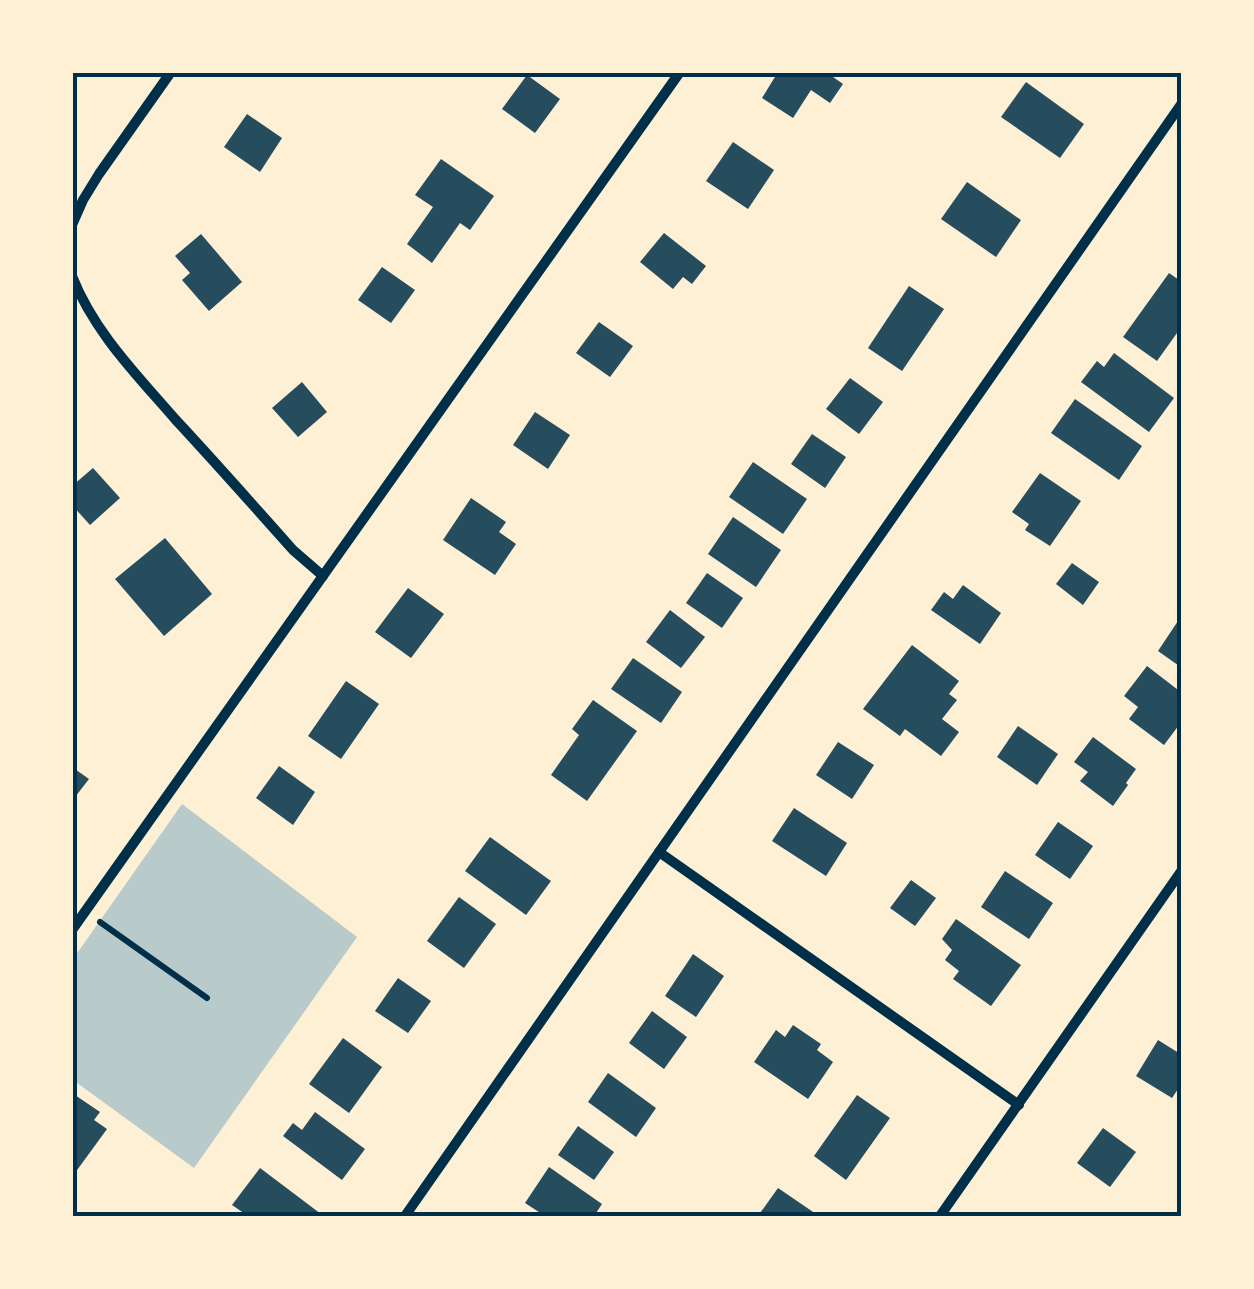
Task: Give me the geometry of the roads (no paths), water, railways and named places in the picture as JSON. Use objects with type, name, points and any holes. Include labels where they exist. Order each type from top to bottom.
[{"type":"street","points":[[72,225],[98,174],[171,72]]},
{"type":"street","points":[[72,930],[680,72]]},
{"type":"street","points":[[404,1216],[1182,103]]},
{"type":"street","points":[[72,276],[101,330],[131,369],[293,550],[323,576]]},
{"type":"street","points":[[659,852],[1018,1104]]},
{"type":"street","points":[[940,1216],[1182,870]]}]
